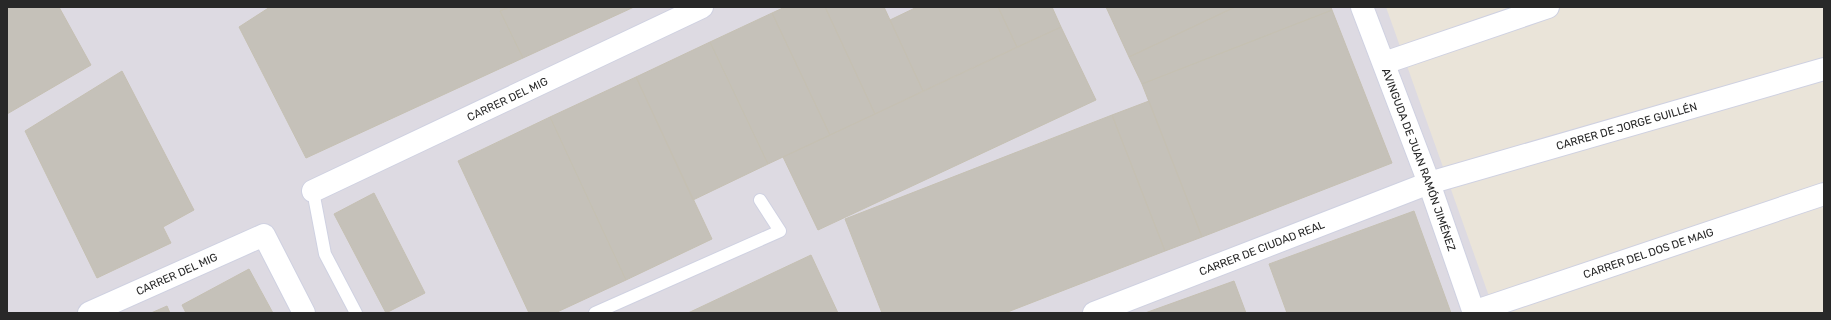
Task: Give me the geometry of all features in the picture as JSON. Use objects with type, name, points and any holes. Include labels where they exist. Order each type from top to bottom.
[{"type":"street","name":"CARRER DEL MIG","points":[[313,191],[702,7]]},
{"type":"street","name":"AVINGUDA DE JUAN RAMÓN JIMÉNEZ","points":[[1362,7],[1429,183],[1474,312]]},
{"type":"street","points":[[1384,63],[1548,7]]},
{"type":"street","name":"CARRER DE JORGE GUILLÉN","points":[[1429,183],[1824,69]]},
{"type":"street","name":"CARRER DE CIUDAD REAL","points":[[1094,313],[1429,183]]},
{"type":"street","name":"CARRER DEL DOS DE MAIG","points":[[1474,312],[1824,194]]},
{"type":"street","name":"CARRER DEL MIG","points":[[89,313],[264,235],[304,313]]},
{"type":"lane","points":[[313,191],[324,254],[356,313]]},
{"type":"lane","points":[[595,313],[780,231],[760,200]]},
{"type":"shaded area","points":[[7,7],[1386,7],[1495,313],[7,313]]},
{"type":"building","points":[[7,7],[59,7],[91,65],[7,114]]},
{"type":"building","points":[[270,7],[509,7],[500,11],[523,58],[306,158],[239,27]]},
{"type":"building","points":[[509,7],[634,7],[523,58],[500,11]]},
{"type":"building","points":[[785,7],[825,7],[875,114],[830,135],[772,13]]},
{"type":"building","points":[[825,7],[884,7],[923,91],[875,114]]},
{"type":"building","points":[[917,7],[998,7],[1017,47],[923,91],[890,20]]},
{"type":"building","points":[[998,7],[1052,7],[1061,27],[1017,47]]},
{"type":"building","points":[[1106,7],[1235,7],[1129,57]]},
{"type":"building","points":[[1235,7],[1331,7],[1332,10],[1142,84],[1129,57]]},
{"type":"building","points":[[1332,10],[1392,163],[1202,237],[1142,84]]},
{"type":"building","points":[[772,13],[830,135],[768,164],[710,42]]},
{"type":"building","points":[[1061,27],[1096,100],[818,230],[783,157]]},
{"type":"building","points":[[710,42],[768,164],[693,200],[636,77]]},
{"type":"building","points":[[122,71],[194,210],[163,227],[171,243],[97,278],[25,131]]},
{"type":"building","points":[[636,77],[712,239],[626,280],[550,117]]},
{"type":"building","points":[[1149,101],[1202,237],[1165,251],[1112,115]]},
{"type":"building","points":[[1112,115],[1165,251],[1005,313],[882,313],[845,219]]},
{"type":"building","points":[[550,117],[626,280],[555,313],[529,313],[458,161]]},
{"type":"building","points":[[374,193],[425,293],[386,313],[334,214]]},
{"type":"building","points":[[1414,211],[1451,313],[1287,313],[1269,264]]},
{"type":"building","points":[[811,255],[838,313],[688,313]]},
{"type":"building","points":[[249,269],[273,313],[186,313],[182,305]]},
{"type":"building","points":[[1234,281],[1246,313],[1145,313]]},
{"type":"building","points":[[167,306],[170,313],[151,313]]}]
